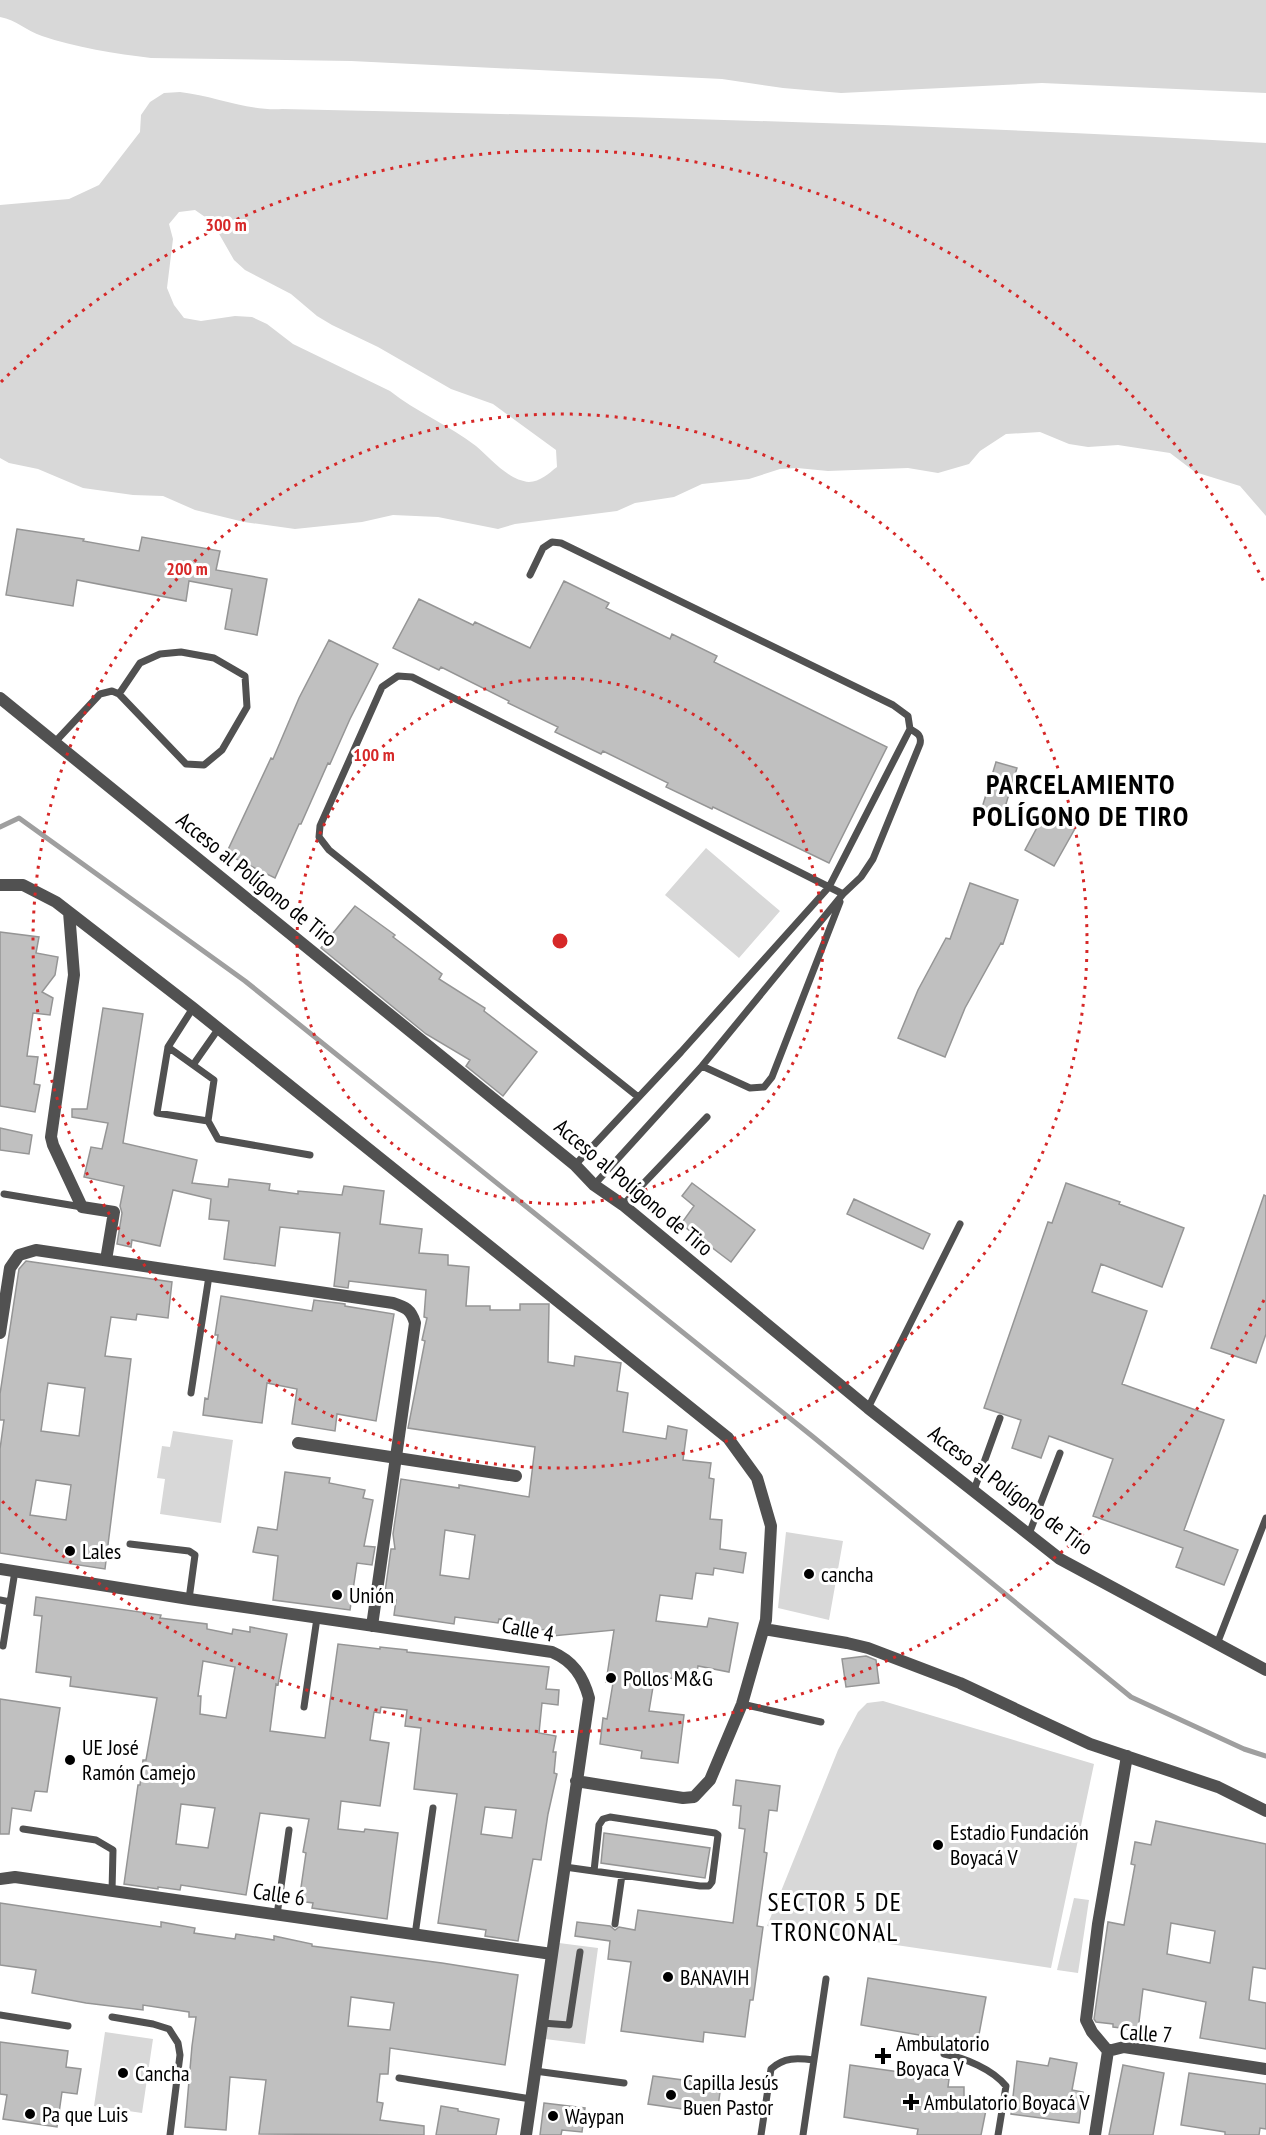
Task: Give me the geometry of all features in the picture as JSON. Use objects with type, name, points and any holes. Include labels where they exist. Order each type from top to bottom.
[{"type":"street","name":"Acceso al Polígono de Tiro","points":[[0,698],[575,1164],[594,1185],[623,1205],[868,1408],[1060,1559],[1266,1670]]},
{"type":"street","points":[[0,885],[23,885],[56,902],[219,1028],[728,1438],[757,1478],[771,1526],[764,1629],[742,1704],[710,1780],[694,1797],[683,1798],[576,1782]]},
{"type":"street","points":[[69,912],[74,975],[51,1137],[82,1207],[114,1212],[106,1260]]},
{"type":"street","points":[[0,1333],[10,1268],[19,1255],[36,1250],[407,1308],[415,1323],[372,1626]]},
{"type":"street","points":[[298,1443],[516,1476]]},
{"type":"street","name":"Calle 4","points":[[0,1569],[552,1652],[564,1658],[585,1681],[589,1698],[526,2135]]},
{"type":"street","points":[[764,1629],[868,1648],[960,1683],[1090,1744],[1218,1787],[1266,1811]]},
{"type":"street","points":[[1108,2051],[1092,2032],[1086,2020],[1098,1924],[1126,1756]]},
{"type":"street","name":"Calle 6","points":[[0,1879],[15,1877],[552,1954]]},
{"type":"street","name":"Calle 7","points":[[1095,2135],[1108,2051],[1124,2047],[1266,2068]]},
{"type":"lane","points":[[530,575],[543,548],[552,542],[561,543],[893,705],[908,716],[910,729],[829,887],[681,1052],[575,1164]]},
{"type":"lane","points":[[55,742],[100,694],[112,691],[119,694],[186,764],[204,765],[222,750],[247,707],[245,676],[213,658],[181,652],[160,654],[140,663],[119,694]]},
{"type":"lane","points":[[637,1096],[329,850],[319,837],[320,826],[382,687],[398,676],[412,677],[843,894]]},
{"type":"lane","points":[[594,1185],[702,1066],[843,894],[861,877],[873,859],[921,739],[919,734],[910,729]]},
{"type":"lane","points":[[702,1066],[750,1088],[764,1087],[772,1077],[843,894]]},
{"type":"lane","points":[[193,1008],[168,1047],[158,1113],[208,1121]]},
{"type":"lane","points":[[194,1065],[219,1028]]},
{"type":"lane","points":[[168,1047],[214,1080],[208,1121],[218,1139],[310,1155]]},
{"type":"lane","points":[[623,1205],[707,1117]]},
{"type":"lane","points":[[4,1194],[82,1207]]},
{"type":"lane","points":[[868,1408],[960,1224]]},
{"type":"lane","points":[[190,1393],[208,1276]]},
{"type":"lane","points":[[974,1490],[1000,1418]]},
{"type":"lane","points":[[1029,1534],[1060,1453]]},
{"type":"lane","points":[[1217,1644],[1266,1518]]},
{"type":"lane","points":[[130,1544],[189,1551],[195,1555],[189,1599]]},
{"type":"lane","points":[[3,1646],[15,1571]]},
{"type":"lane","points":[[0,1600],[10,1602]]},
{"type":"lane","points":[[304,1707],[317,1618]]},
{"type":"lane","points":[[742,1704],[821,1722]]},
{"type":"lane","points":[[415,1935],[433,1808]]},
{"type":"lane","points":[[565,1867],[622,1875],[709,1886],[712,1881],[718,1835],[610,1817],[603,1819],[599,1825],[594,1871]]},
{"type":"lane","points":[[23,1829],[96,1840],[113,1850],[112,1891]]},
{"type":"lane","points":[[277,1915],[289,1830]]},
{"type":"lane","points":[[615,1924],[622,1875]]},
{"type":"lane","points":[[542,2023],[569,2025],[580,1952]]},
{"type":"lane","points":[[803,2135],[826,1979]]},
{"type":"lane","points":[[0,2015],[68,2026]]},
{"type":"lane","points":[[112,2017],[169,2029],[178,2043],[179,2074],[170,2135]]},
{"type":"lane","points":[[944,2054],[961,2057],[999,2078],[1006,2086],[998,2135]]},
{"type":"lane","points":[[761,2135],[771,2069],[778,2062],[794,2057],[814,2060]]},
{"type":"lane","points":[[535,2071],[624,2083]]},
{"type":"lane","points":[[399,2078],[531,2099]]},
{"type":"shaded area","points":[[0,0],[1266,0],[1266,93],[1042,83],[841,93],[783,88],[722,79],[351,61],[151,58],[82,47],[36,34],[0,17]]},
{"type":"shaded area","points":[[180,92],[269,109],[774,122],[1266,143],[1266,516],[1240,486],[1195,472],[1170,453],[1118,445],[1088,447],[1069,444],[1040,432],[1006,434],[980,451],[969,464],[938,473],[908,468],[828,471],[780,469],[749,479],[702,484],[674,497],[635,503],[617,511],[515,524],[498,529],[438,517],[393,515],[362,522],[295,529],[244,522],[195,510],[163,496],[133,495],[83,488],[38,469],[9,463],[0,458],[0,205],[69,199],[99,185],[140,132],[141,115],[150,102],[164,93]],"holes":[[[195,210],[208,219],[234,260],[245,270],[291,294],[317,316],[332,325],[378,347],[451,389],[493,404],[556,450],[557,467],[537,481],[529,482],[514,478],[466,438],[390,391],[293,344],[267,324],[252,317],[235,316],[201,321],[184,318],[174,305],[167,288],[173,239],[169,224],[179,212]]]},
{"type":"shaded area","points":[[706,848],[780,911],[739,958],[665,895]]},
{"type":"shaded area","points":[[173,1431],[233,1440],[221,1523],[160,1514],[165,1479],[157,1478],[162,1446],[170,1447]]},
{"type":"shaded area","name":"cancha","points":[[786,1532],[843,1541],[829,1620],[778,1608]]},
{"type":"shaded area","name":"Estadio Fundación Boyacá V","points":[[883,1701],[1094,1764],[1051,1968],[767,1926],[838,1750],[858,1712],[867,1703]]},
{"type":"shaded area","points":[[1074,1898],[1089,1900],[1078,1973],[1057,1970]]},
{"type":"shaded area","points":[[559,1943],[598,1948],[585,2044],[545,2039]]},
{"type":"shaded area","name":"Cancha","points":[[105,2032],[153,2039],[142,2113],[94,2106]]},
{"type":"building","points":[[17,529],[84,539],[83,541],[139,551],[142,537],[220,551],[216,570],[267,579],[257,635],[225,629],[232,589],[189,581],[186,601],[77,580],[73,606],[6,595]]},
{"type":"building","points":[[564,581],[609,603],[606,608],[670,639],[672,634],[717,656],[714,662],[887,747],[829,863],[666,787],[668,783],[603,751],[601,754],[555,732],[558,727],[441,667],[439,670],[393,648],[419,599],[473,625],[475,622],[530,648]]},
{"type":"building","points":[[329,640],[378,664],[330,764],[328,763],[275,878],[226,854],[271,758],[273,759],[299,698]]},
{"type":"building","points":[[996,762],[1017,768],[1002,817],[981,811]]},
{"type":"building","points":[[1047,809],[1077,825],[1054,866],[1025,850]]},
{"type":"building","points":[[970,883],[1018,900],[1003,944],[1001,943],[965,1008],[945,1057],[898,1038],[918,990],[946,938],[950,939]]},
{"type":"building","points":[[355,906],[442,974],[439,979],[485,1008],[484,1011],[537,1052],[503,1096],[466,1066],[470,1060],[426,1034],[321,948]]},
{"type":"building","points":[[0,932],[39,937],[36,953],[58,957],[55,975],[42,992],[53,998],[50,1015],[33,1013],[27,1056],[38,1057],[34,1084],[40,1085],[35,1112],[0,1106]]},
{"type":"building","points":[[103,1008],[143,1014],[123,1143],[197,1160],[192,1183],[228,1187],[229,1179],[270,1184],[269,1190],[298,1194],[298,1191],[342,1195],[344,1186],[384,1191],[380,1224],[422,1229],[419,1253],[448,1255],[448,1265],[469,1267],[466,1306],[490,1306],[490,1310],[520,1310],[520,1304],[549,1304],[548,1362],[574,1366],[575,1356],[621,1363],[617,1391],[628,1393],[623,1432],[666,1439],[668,1426],[687,1430],[683,1460],[711,1463],[709,1478],[714,1479],[710,1519],[722,1520],[720,1549],[746,1553],[743,1573],[714,1568],[713,1575],[696,1573],[692,1599],[660,1595],[656,1621],[707,1627],[709,1618],[738,1623],[729,1672],[698,1666],[695,1683],[655,1675],[649,1711],[684,1715],[678,1763],[641,1758],[642,1751],[600,1744],[603,1718],[607,1719],[613,1683],[606,1682],[614,1630],[552,1636],[551,1629],[525,1631],[525,1625],[499,1619],[498,1623],[455,1617],[454,1624],[394,1615],[396,1600],[384,1599],[391,1549],[395,1549],[393,1534],[401,1479],[459,1488],[459,1485],[529,1497],[535,1447],[408,1428],[425,1341],[422,1340],[427,1318],[424,1317],[426,1290],[349,1281],[348,1288],[334,1286],[340,1233],[280,1227],[275,1266],[224,1259],[229,1221],[209,1219],[211,1199],[173,1190],[160,1246],[132,1240],[131,1247],[117,1244],[124,1186],[84,1177],[91,1147],[102,1149],[108,1123],[72,1117],[72,1109],[87,1109]],"holes":[[[445,1530],[475,1535],[469,1579],[440,1575]]]},
{"type":"building","points":[[0,1128],[32,1135],[29,1154],[0,1150]]},
{"type":"building","points":[[692,1183],[755,1230],[731,1262],[681,1224],[694,1206],[682,1196]]},
{"type":"building","points":[[1066,1183],[1184,1228],[1162,1287],[1101,1264],[1092,1292],[1147,1311],[1122,1384],[1224,1420],[1184,1530],[1238,1550],[1224,1585],[1176,1567],[1183,1548],[1093,1516],[1113,1459],[1049,1436],[1041,1458],[1012,1448],[1021,1420],[984,1408],[1048,1222],[1052,1223]]},
{"type":"building","points":[[1264,1195],[1266,1196],[1266,1334],[1256,1363],[1211,1348]]},
{"type":"building","points":[[854,1199],[930,1234],[923,1249],[847,1214]]},
{"type":"building","points":[[26,1261],[172,1282],[168,1318],[137,1314],[136,1320],[111,1317],[105,1356],[131,1359],[105,1569],[0,1553],[0,1449],[4,1420],[0,1420],[0,1394],[19,1269]],"holes":[[[48,1383],[85,1388],[79,1436],[41,1431]],[[36,1480],[71,1485],[66,1520],[30,1515]]]},
{"type":"building","points":[[221,1296],[312,1311],[314,1300],[394,1314],[376,1421],[337,1414],[335,1431],[292,1424],[297,1389],[267,1383],[262,1423],[203,1415],[205,1398],[208,1399],[218,1335],[215,1335]]},
{"type":"building","points":[[285,1472],[330,1478],[329,1483],[365,1490],[363,1498],[373,1500],[364,1546],[375,1547],[372,1565],[357,1563],[350,1610],[273,1600],[278,1556],[253,1552],[258,1527],[277,1530]]},
{"type":"building","points":[[36,1597],[161,1615],[160,1618],[207,1624],[207,1629],[232,1634],[233,1629],[250,1632],[250,1627],[287,1634],[278,1685],[276,1684],[270,1731],[325,1738],[338,1644],[549,1667],[546,1689],[559,1690],[558,1705],[542,1703],[539,1733],[556,1736],[553,1752],[556,1752],[554,1773],[557,1774],[541,1860],[533,1859],[518,1941],[485,1936],[486,1930],[438,1923],[457,1794],[414,1789],[421,1728],[405,1726],[407,1710],[381,1707],[380,1713],[374,1712],[370,1740],[389,1743],[380,1806],[341,1801],[338,1829],[398,1833],[387,1919],[312,1908],[313,1903],[299,1901],[306,1853],[303,1852],[309,1819],[260,1813],[246,1895],[181,1885],[180,1890],[124,1884],[138,1785],[140,1785],[143,1760],[146,1760],[157,1698],[70,1686],[71,1677],[36,1672],[42,1616],[34,1615]],"holes":[[[203,1661],[235,1667],[226,1718],[200,1714],[201,1696],[198,1696]],[[181,1804],[215,1808],[208,1848],[176,1844]],[[485,1807],[516,1810],[512,1838],[481,1834]]]},
{"type":"building","points":[[866,1656],[876,1660],[879,1683],[846,1687],[842,1659]]},
{"type":"building","points":[[0,1699],[60,1708],[47,1792],[35,1791],[31,1811],[12,1808],[9,1834],[0,1834]]},
{"type":"building","points":[[736,1780],[780,1786],[777,1811],[769,1810],[764,1852],[767,1853],[757,1926],[763,1927],[753,2000],[750,2000],[745,2037],[704,2032],[703,2042],[621,2031],[631,1962],[608,1959],[610,1941],[575,1936],[577,1922],[610,1926],[615,1930],[619,1927],[635,1930],[638,1910],[733,1923],[745,1829],[739,1828],[741,1806],[733,1805]]},
{"type":"building","points":[[1156,1821],[1266,1844],[1266,1969],[1253,1967],[1249,2000],[1266,2003],[1266,2049],[1200,2038],[1206,2002],[1143,1989],[1138,2030],[1113,2027],[1113,2024],[1096,2022],[1094,2019],[1108,1922],[1124,1925],[1135,1865],[1131,1864],[1135,1842],[1151,1845]],"holes":[[[1171,1923],[1215,1931],[1210,1963],[1167,1954]]]},
{"type":"building","points":[[604,1833],[710,1848],[705,1878],[601,1863]]},
{"type":"building","points":[[0,1903],[161,1927],[161,1922],[195,1928],[194,1933],[235,1939],[236,1934],[274,1940],[274,1936],[312,1944],[312,1946],[518,1975],[505,2065],[390,2048],[388,2074],[380,2074],[377,2102],[383,2103],[380,2120],[424,2126],[424,2135],[259,2134],[266,2080],[230,2077],[226,2130],[185,2127],[196,2017],[189,2017],[189,2012],[143,2005],[143,2010],[32,1993],[36,1970],[0,1965]],"holes":[[[351,1997],[394,2003],[390,2030],[348,2026]]]},
{"type":"building","points":[[868,1978],[986,1997],[977,2045],[861,2025]]},
{"type":"building","points":[[0,2042],[68,2051],[66,2067],[81,2069],[77,2094],[62,2092],[57,2127],[3,2119],[7,2095],[0,2094]]},
{"type":"building","points":[[1050,2058],[1077,2063],[1072,2090],[1083,2092],[1079,2123],[1011,2114],[1017,2061],[1048,2066]]},
{"type":"building","name":"Ambulatorio Boyacá V","points":[[850,2065],[949,2079],[948,2087],[964,2087],[964,2099],[987,2105],[981,2135],[917,2135],[918,2129],[844,2117]]},
{"type":"building","points":[[1123,2065],[1164,2073],[1153,2135],[1109,2135]]},
{"type":"building","points":[[1189,2073],[1266,2084],[1266,2129],[1260,2128],[1259,2135],[1225,2135],[1225,2132],[1181,2125]]},
{"type":"building","points":[[653,2076],[721,2085],[717,2114],[648,2104]]},
{"type":"building","points":[[544,2103],[585,2108],[582,2132],[562,2130],[561,2135],[540,2135]]},
{"type":"building","points":[[441,2106],[499,2119],[496,2135],[436,2135]]},
{"type":"waterway","points":[[0,827],[19,818],[245,981],[812,1436],[1131,1697],[1244,1749],[1266,1756]]},
{"type":"place","name":"Lales","points":[[70,1551]]},
{"type":"place","name":"cancha","points":[[809,1574]]},
{"type":"place","name":"Unión","points":[[337,1595]]},
{"type":"place","name":"Pollos M&G","points":[[611,1678]]},
{"type":"place","name":"UE José Ramón Camejo","points":[[70,1760]]},
{"type":"place","name":"Estadio Fundación Boyacá V","points":[[938,1845]]},
{"type":"place","name":"BANAVIH","points":[[668,1977]]},
{"type":"place","name":"Ambulatorio Boyaca V","points":[[883,2056]]},
{"type":"place","name":"Cancha","points":[[123,2073]]},
{"type":"place","name":"Capilla Jesús Buen Pastor","points":[[671,2095]]},
{"type":"place","name":"Ambulatorio Boyacá V","points":[[911,2102]]},
{"type":"place","name":"Pa que Luis","points":[[30,2114]]},
{"type":"place","name":"Waypan","points":[[553,2116]]},
{"type":"district","name":"PARCELAMIENTO POLÍGONO DE TIRO","points":[[1081,799]]},
{"type":"district","name":"SECTOR 5 DE TRONCONAL","points":[[835,1916]]}]
